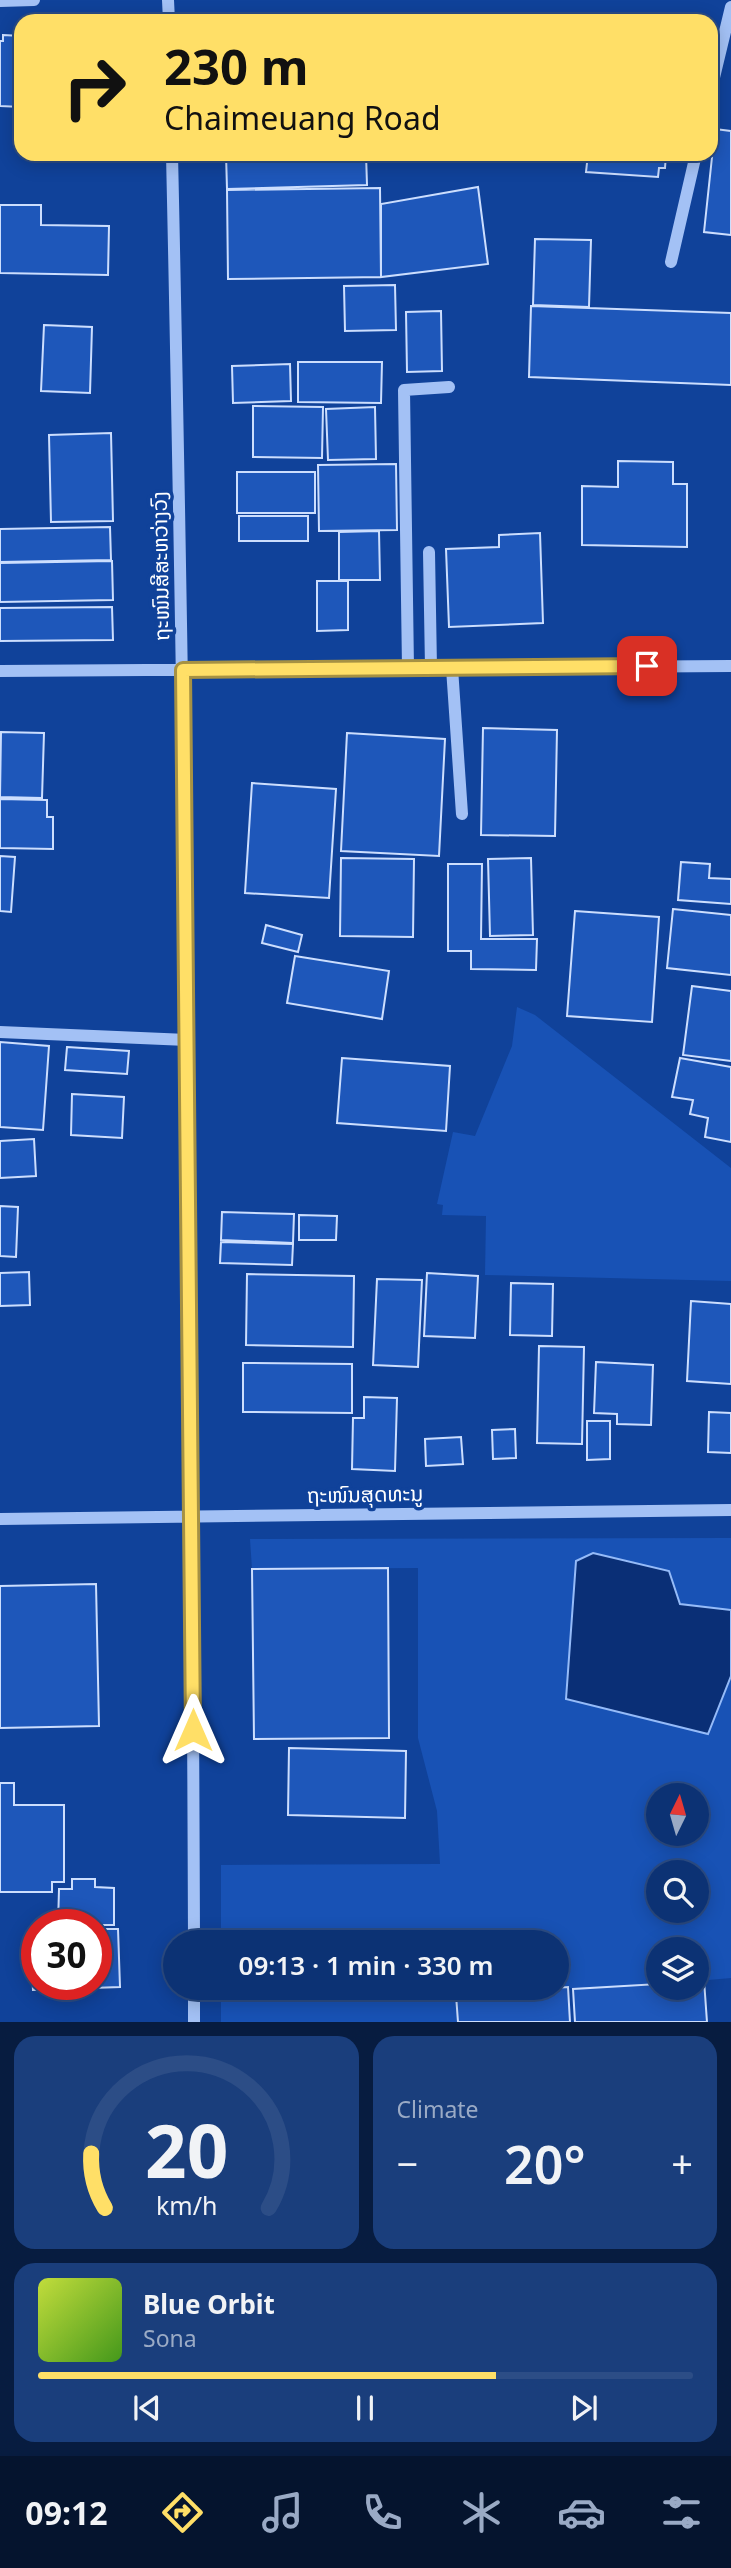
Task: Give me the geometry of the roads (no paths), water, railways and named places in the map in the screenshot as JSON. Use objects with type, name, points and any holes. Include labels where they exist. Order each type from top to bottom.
[{"type":"street","points":[[0,1],[34,0]]},
{"type":"street","points":[[718,61],[731,7]]},
{"type":"street","name":"ຖະໜົນສີສະຫວ່າງວົງ","points":[[172,161],[183,670],[193,1517],[194,1930]]},
{"type":"street","points":[[671,262],[694,161]]},
{"type":"street","points":[[408,668],[404,390],[449,387]]},
{"type":"street","points":[[429,552],[431,668]]},
{"type":"street","points":[[0,671],[731,666]]},
{"type":"street","points":[[452,668],[462,814]]},
{"type":"street","points":[[0,1032],[187,1040]]},
{"type":"street","name":"ຖະໜົນສຸດທະນູ","points":[[0,1519],[731,1510]]},
{"type":"street","points":[[194,2000],[194,2022]]}]
